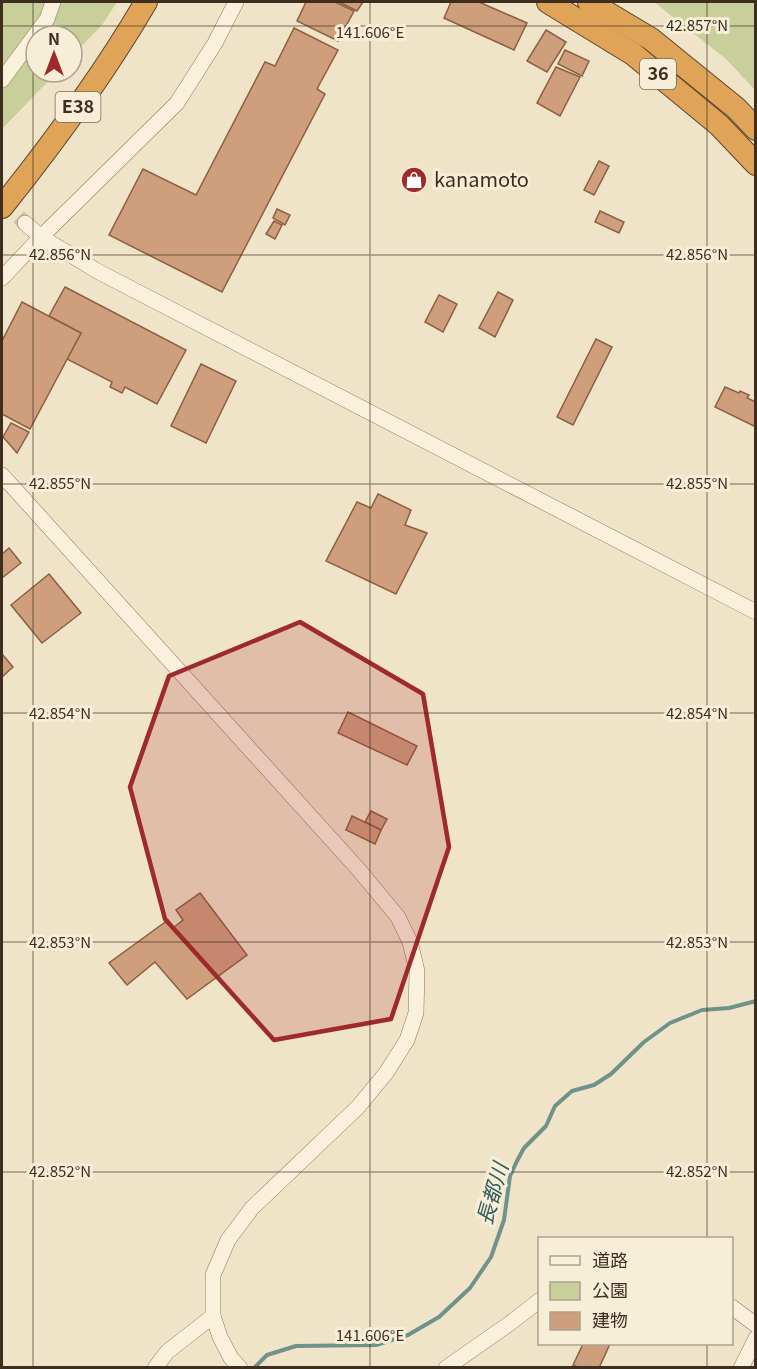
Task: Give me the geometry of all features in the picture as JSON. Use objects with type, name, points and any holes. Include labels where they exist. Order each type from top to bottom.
[{"type":"highway","name":"E38","points":[[2,182],[71,95],[137,2]]},
{"type":"highway","name":"E38","points":[[2,207],[83,100],[146,2]]},
{"type":"highway","name":"36","points":[[548,2],[633,54],[719,125],[756,164]]},
{"type":"highway","name":"36","points":[[589,2],[651,39],[736,108],[756,129]]},
{"type":"street","points":[[2,80],[46,19],[53,2]]},
{"type":"street","points":[[2,278],[177,103],[215,43],[236,2]]},
{"type":"street","points":[[25,223],[41,237],[110,278],[756,612]]},
{"type":"street","points":[[2,475],[359,870],[398,916],[410,942],[417,971],[416,1013],[407,1040],[386,1072],[358,1107],[252,1208],[228,1240],[213,1275],[213,1316],[220,1337],[236,1363]]},
{"type":"street","points":[[446,1368],[538,1302]]},
{"type":"street","points":[[733,1308],[756,1325]]},
{"type":"street","points":[[155,1368],[167,1352],[213,1316]]},
{"type":"street","points":[[741,1368],[756,1338]]},
{"type":"highlighted area","points":[[300,622],[423,694],[449,847],[391,1019],[274,1040],[165,919],[130,787],[169,676]]},
{"type":"green space","points":[[2,2],[117,2],[102,25],[84,44],[84,24],[24,24],[24,84],[45,84],[2,129]]},
{"type":"green space","points":[[654,2],[755,2],[755,90],[726,59]]},
{"type":"building","points":[[306,2],[335,2],[354,11],[338,41],[297,21]]},
{"type":"building","points":[[339,2],[363,2],[357,11]]},
{"type":"building","points":[[451,2],[479,2],[527,23],[514,50],[444,18]]},
{"type":"building","points":[[294,28],[338,50],[317,89],[325,94],[222,292],[109,235],[143,169],[196,195],[265,62],[275,66]]},
{"type":"building","points":[[546,30],[566,42],[547,72],[527,61]]},
{"type":"building","points":[[565,50],[589,61],[582,76],[558,64]]},
{"type":"building","points":[[556,67],[580,77],[560,116],[537,103]]},
{"type":"building","points":[[599,161],[609,166],[594,195],[584,190]]},
{"type":"building","points":[[277,209],[290,215],[285,225],[273,218]]},
{"type":"building","points":[[600,211],[624,222],[619,233],[595,222]]},
{"type":"building","points":[[274,221],[282,225],[275,239],[266,234]]},
{"type":"building","points":[[65,287],[186,350],[157,404],[125,387],[122,393],[110,387],[112,382],[67,359],[81,333],[49,316]]},
{"type":"building","points":[[498,292],[513,300],[495,337],[479,328]]},
{"type":"building","points":[[439,295],[457,304],[443,332],[425,322]]},
{"type":"building","points":[[22,302],[81,333],[30,429],[2,414],[2,341]]},
{"type":"building","points":[[596,339],[612,347],[573,425],[557,417]]},
{"type":"building","points":[[201,364],[236,381],[206,443],[171,426]]},
{"type":"building","points":[[725,387],[749,395],[747,398],[756,402],[756,427],[715,407]]},
{"type":"building","points":[[11,423],[29,432],[17,453],[3,437]]},
{"type":"building","points":[[378,494],[411,510],[405,525],[427,533],[396,594],[326,561],[357,502],[371,508]]},
{"type":"building","points":[[9,548],[21,563],[2,578],[2,554]]},
{"type":"building","points":[[49,574],[81,613],[42,643],[11,605]]},
{"type":"building","points":[[2,654],[13,667],[2,677]]},
{"type":"building","points":[[348,712],[417,746],[407,765],[338,733]]},
{"type":"building","points":[[371,811],[387,819],[381,830],[365,822]]},
{"type":"building","points":[[352,816],[381,830],[375,844],[346,830]]},
{"type":"building","points":[[200,893],[247,955],[187,999],[155,962],[127,985],[109,963],[168,920],[173,928],[183,920],[176,910]]},
{"type":"building","points":[[583,1345],[610,1345],[599,1368],[580,1368],[573,1365]]},
{"type":"waterway","name":"長都川","points":[[254,1368],[267,1355],[296,1346],[376,1345],[408,1335],[439,1317],[470,1288],[491,1257],[504,1220],[510,1176],[524,1148],[546,1126],[555,1106],[572,1091],[594,1085],[611,1074],[644,1042],[670,1023],[702,1010],[729,1008],[756,1001]]},
{"type":"tunnel","points":[[2,201],[25,223]]},
{"type":"place","name":"kanamoto","points":[[414,180]]}]
